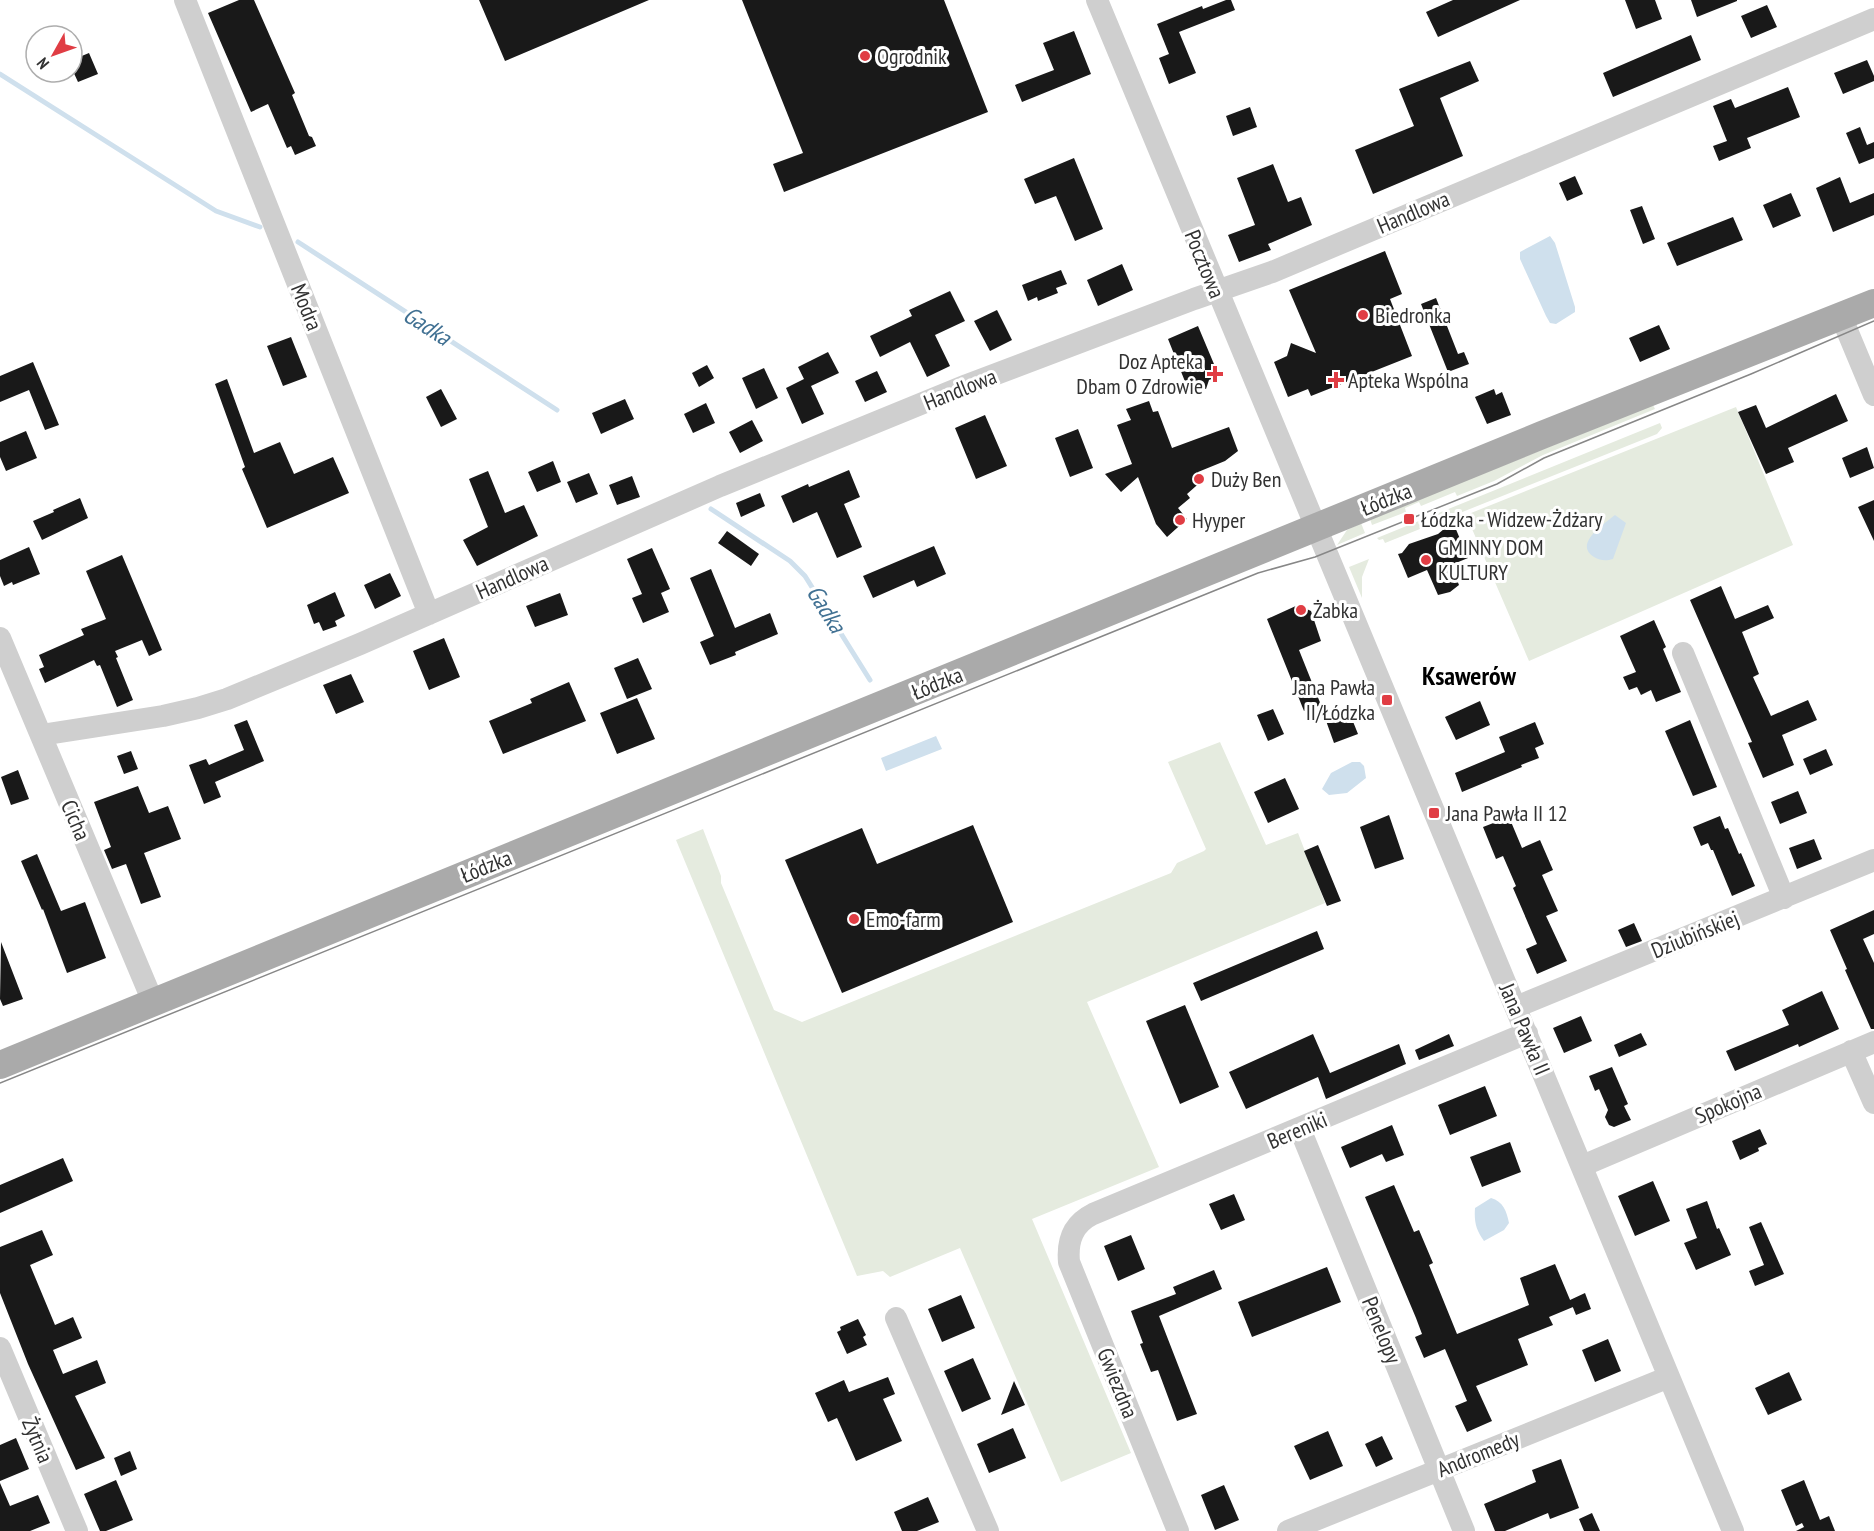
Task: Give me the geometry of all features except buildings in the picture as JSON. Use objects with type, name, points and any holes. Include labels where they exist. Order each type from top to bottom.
[{"type":"main road","name":"Łódzka","points":[[0,1065],[1874,303]]},
{"type":"street","name":"Modra","points":[[184,0],[429,614]]},
{"type":"street","name":"Pocztowa","points":[[1097,0],[1316,528]]},
{"type":"street","name":"Handlowa","points":[[41,735],[163,716],[227,699],[741,478],[968,386],[1272,272],[1874,19]]},
{"type":"street","points":[[1841,316],[1874,395]]},
{"type":"street","name":"Jana Pawła II","points":[[1316,528],[1733,1531]]},
{"type":"street","name":"Cicha","points":[[0,638],[153,1002]]},
{"type":"street","points":[[1683,653],[1784,898]]},
{"type":"street","name":"Dziubińskiej","points":[[1516,1007],[1874,860]]},
{"type":"street","name":"Bereniki","points":[[1072,1233],[1078,1223],[1093,1214],[1527,1033]]},
{"type":"street","name":"Spokojna","points":[[1582,1166],[1874,1042]]},
{"type":"street","points":[[1851,1051],[1874,1103]]},
{"type":"street","name":"Penelopy","points":[[1300,1129],[1464,1531]]},
{"type":"street","name":"Gwiezdna","points":[[1072,1233],[1068,1251],[1072,1271],[1178,1531]]},
{"type":"street","points":[[896,1318],[988,1531]]},
{"type":"street","name":"Żytnia","points":[[0,1348],[77,1531]]},
{"type":"street","name":"Andromedy","points":[[1288,1531],[1669,1377]]},
{"type":"shaded area","points":[[1653,405],[1655,409],[1543,455],[1494,481],[1457,496],[1455,492],[1421,506],[1419,502],[1405,508],[1406,512],[1372,525],[1370,519]]},
{"type":"shaded area","points":[[1736,407],[1793,545],[1529,661],[1466,515]]},
{"type":"shaded area","points":[[1660,423],[1662,428],[1657,434],[1385,543],[1383,539],[1377,538]]},
{"type":"shaded area","points":[[1361,523],[1365,533],[1337,545],[1347,530]]},
{"type":"shaded area","points":[[1369,559],[1362,577],[1362,598],[1349,567]]},
{"type":"shaded area","points":[[1220,742],[1266,845],[1298,833],[1325,903],[1087,1002],[1159,1167],[1032,1219],[1131,1453],[1061,1482],[960,1248],[890,1277],[883,1271],[857,1276],[676,840],[703,829],[721,876],[721,883],[774,1010],[802,1022],[1171,873],[1177,863],[1204,851],[1206,849],[1168,762]]},
{"type":"water","points":[[1550,236],[1555,243],[1575,307],[1575,312],[1556,324],[1550,323],[1546,316],[1520,259],[1520,252]]},
{"type":"water","points":[[1615,515],[1626,523],[1613,559],[1594,557],[1588,552],[1587,546],[1592,534]]},
{"type":"water","points":[[936,736],[942,749],[886,771],[881,758]]},
{"type":"water","points":[[1352,762],[1360,762],[1364,766],[1366,778],[1347,793],[1329,795],[1322,789],[1331,773]]},
{"type":"water","points":[[1491,1198],[1504,1207],[1509,1223],[1504,1230],[1484,1241],[1476,1226],[1475,1208]]},
{"type":"waterway","name":"Gadka","points":[[0,74],[216,211],[260,227]]},
{"type":"waterway","name":"Gadka","points":[[298,242],[557,410]]},
{"type":"waterway","name":"Gadka","points":[[711,509],[790,561],[805,576],[870,680]]},
{"type":"tram line","points":[[0,1083],[1258,573],[1315,557],[1497,484],[1544,458],[1874,321]]},
{"type":"place","name":"Ogrodnik","points":[[865,56]]},
{"type":"place","name":"Biedronka","points":[[1363,315]]},
{"type":"place","name":"Doz Apteka Dbam O Zdrowie","points":[[1215,374]]},
{"type":"place","name":"Apteka Wspólna","points":[[1336,380]]},
{"type":"place","name":"Duży Ben","points":[[1199,479]]},
{"type":"place","name":"Łódzka - Widzew-Żdżary","points":[[1409,519]]},
{"type":"place","name":"Hyyper","points":[[1180,520]]},
{"type":"place","name":"GMINNY DOM KULTURY","points":[[1426,560]]},
{"type":"place","name":"Żabka","points":[[1301,610]]},
{"type":"place","name":"Jana Pawła II/Łódzka","points":[[1387,700]]},
{"type":"place","name":"Jana Pawła II 12","points":[[1434,813]]},
{"type":"place","name":"Emo-farm","points":[[854,919]]},
{"type":"district","name":"Ksawerów","points":[[1469,676]]}]
